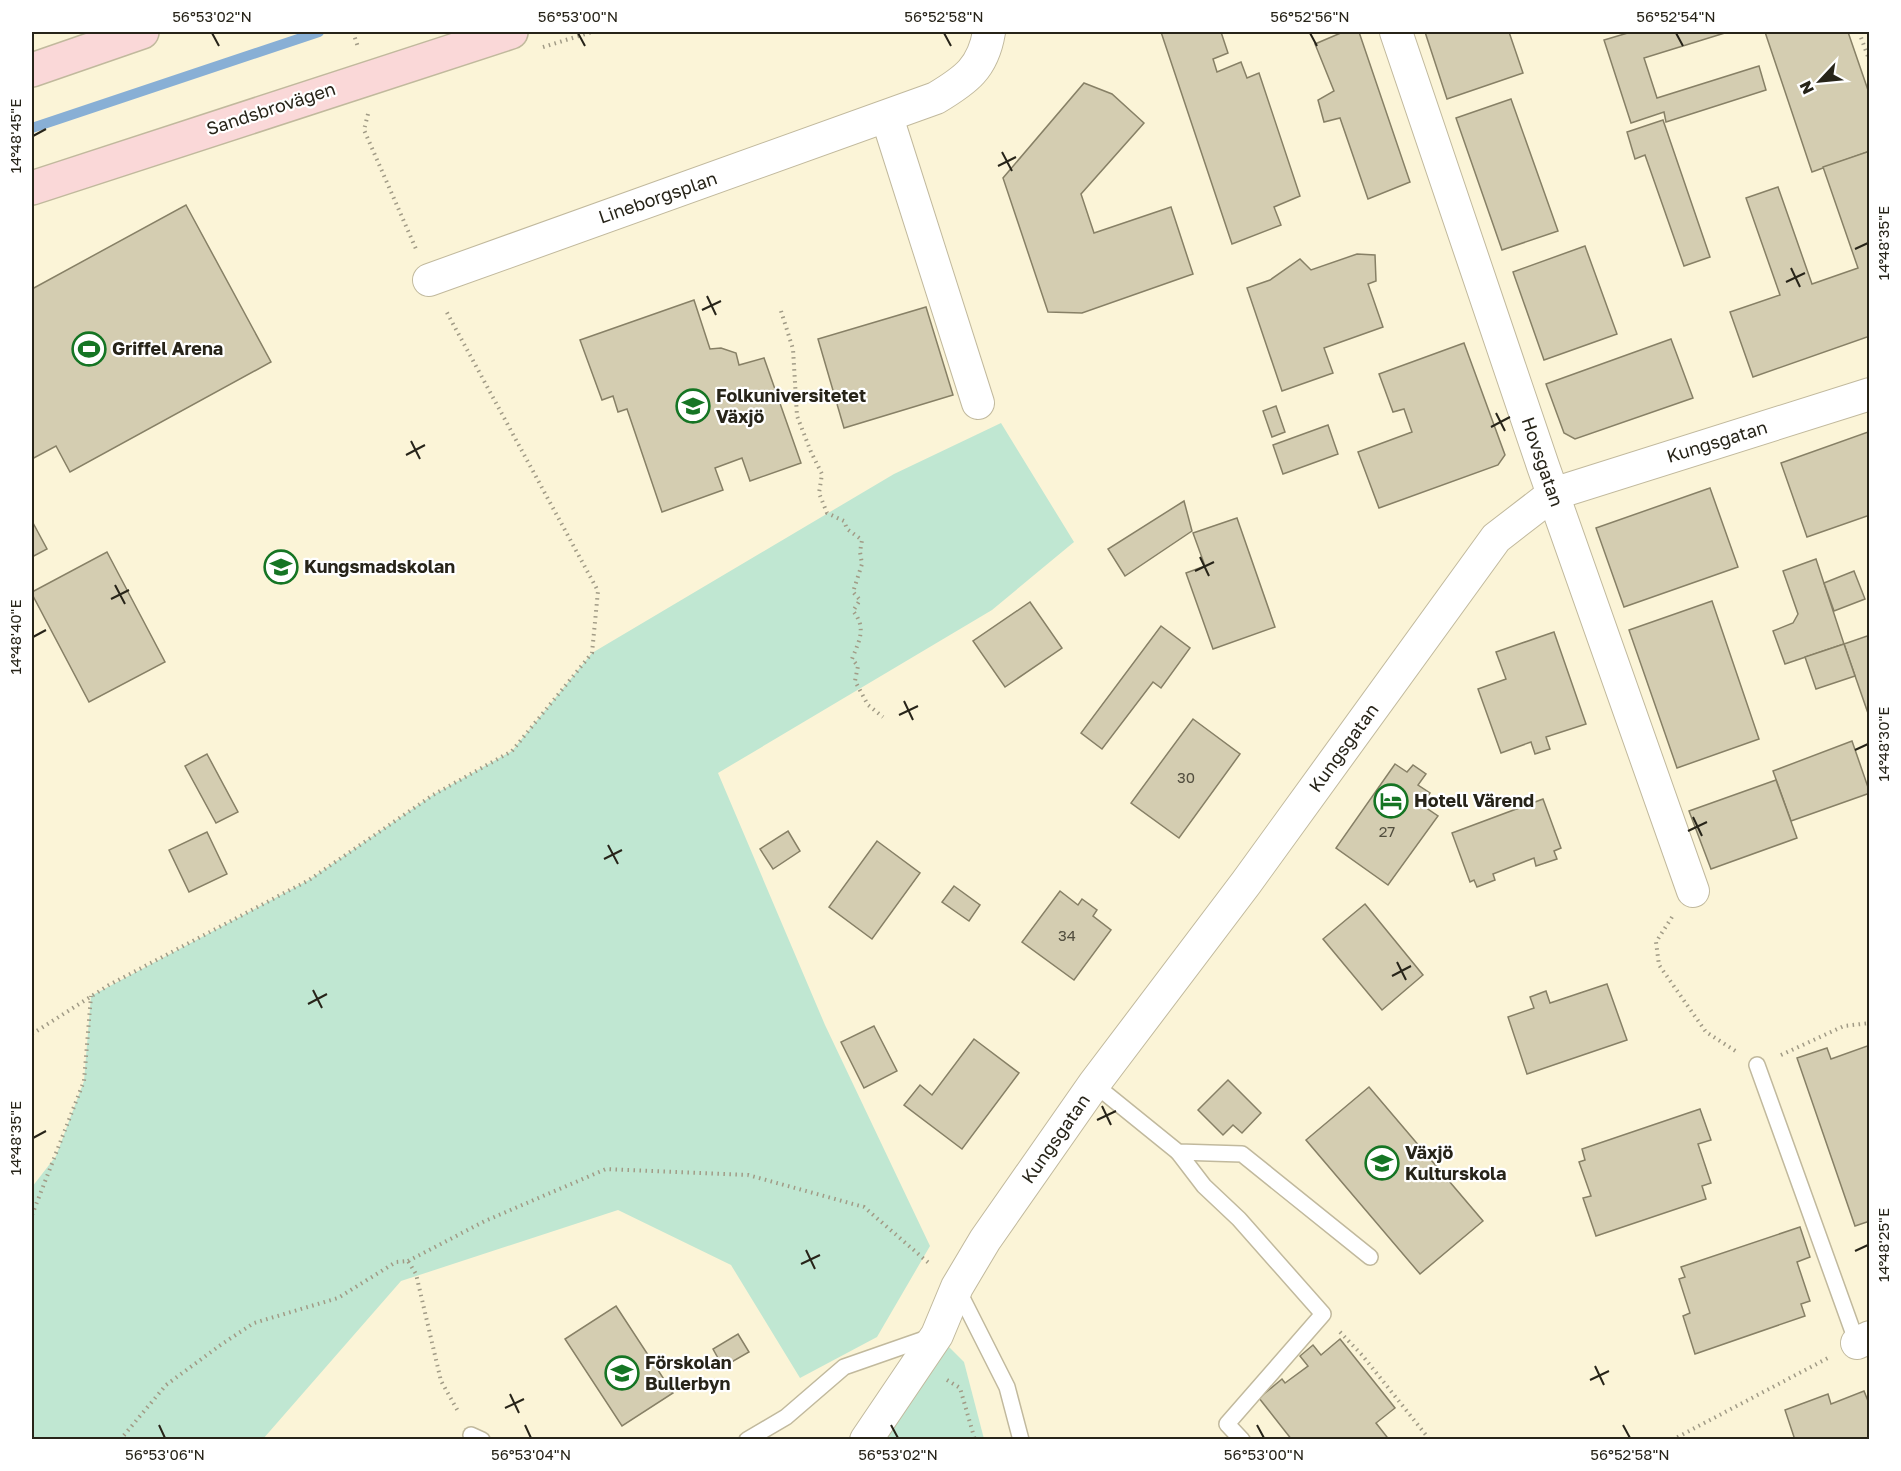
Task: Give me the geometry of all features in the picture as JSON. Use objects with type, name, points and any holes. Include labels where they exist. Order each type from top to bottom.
[{"type":"main road","points":[[32,70],[142,32]]},
{"type":"main road","name":"Sandsbrovägen","points":[[32,188],[365,64],[511,32]]},
{"type":"street","name":"Lineborgsplan","points":[[429,280],[936,98],[962,82],[973,71],[983,56],[988,32]]},
{"type":"street","name":"Hovsgatan","points":[[1396,32],[1552,494],[1693,891]]},
{"type":"street","points":[[887,117],[978,403]]},
{"type":"street","name":"Kungsgatan","points":[[866,1440],[937,1335],[957,1287],[985,1240],[1094,1084],[1246,884],[1496,538],[1552,494],[1869,394]]},
{"type":"lane","points":[[1757,1065],[1863,1340]]},
{"type":"lane","points":[[1094,1084],[1178,1152],[1204,1186],[1239,1219],[1323,1314],[1227,1424],[1242,1440]]},
{"type":"lane","points":[[1178,1152],[1242,1154],[1370,1257]]},
{"type":"lane","points":[[957,1287],[1007,1387],[1021,1440]]},
{"type":"lane","points":[[747,1440],[786,1417],[844,1367],[937,1335]]},
{"type":"path","points":[[32,1034],[91,996],[309,880],[433,795],[512,751],[592,653],[598,591],[429,280],[364,130],[372,101],[365,64],[353,32]]},
{"type":"path","points":[[1859,32],[1869,62]]},
{"type":"path","points":[[781,311],[793,349],[797,416],[822,474],[819,493],[827,513],[844,521],[848,529],[862,540],[860,552],[862,564],[853,592],[860,600],[853,611],[860,619],[862,630],[852,659],[858,666],[855,681],[868,705],[883,717]]},
{"type":"path","points":[[1693,891],[1668,922],[1656,942],[1659,965],[1706,1032],[1757,1065],[1844,1026],[1869,1023]]},
{"type":"path","points":[[32,1215],[84,1081],[91,996]]},
{"type":"path","points":[[120,1440],[166,1385],[254,1323],[338,1298],[396,1262],[408,1261],[485,1221],[606,1169],[747,1175],[864,1207],[957,1287]]},
{"type":"path","points":[[408,1261],[416,1274],[441,1381],[476,1437]]},
{"type":"path","points":[[1323,1314],[1362,1355],[1430,1440]]},
{"type":"path","points":[[1672,1440],[1863,1340]]},
{"type":"path","points":[[919,1362],[960,1388],[975,1440]]},
{"type":"green space","points":[[1001,423],[1074,542],[992,610],[718,773],[825,1025],[930,1246],[877,1337],[800,1378],[731,1265],[618,1210],[401,1281],[263,1439],[32,1439],[32,1187],[56,1156],[84,1081],[91,996],[309,880],[433,795],[512,751],[592,653],[894,474]]},
{"type":"green space","points":[[937,1335],[964,1362],[984,1439],[867,1440]]},
{"type":"building","points":[[1161,32],[1221,32],[1228,53],[1213,59],[1217,72],[1241,62],[1247,78],[1259,73],[1300,196],[1274,207],[1281,225],[1232,244]]},
{"type":"building","points":[[1343,32],[1359,32],[1410,182],[1368,199],[1340,118],[1324,122],[1318,100],[1334,91],[1315,44]]},
{"type":"building","points":[[1425,32],[1509,32],[1523,73],[1447,99]]},
{"type":"building","points":[[1631,32],[1728,32],[1644,58],[1657,98],[1759,66],[1766,90],[1666,122],[1664,112],[1631,123],[1604,40]]},
{"type":"building","points":[[1765,32],[1848,32],[1870,96],[1870,151],[1812,172]]},
{"type":"building","points":[[1084,83],[1112,94],[1144,123],[1081,194],[1094,233],[1171,207],[1193,274],[1082,313],[1048,312],[1003,178]]},
{"type":"building","points":[[1511,99],[1558,231],[1502,250],[1456,118]]},
{"type":"building","points":[[1663,120],[1710,257],[1684,266],[1645,155],[1635,159],[1627,132]]},
{"type":"building","points":[[1870,151],[1870,336],[1753,377],[1730,312],[1780,295],[1746,198],[1778,187],[1812,284],[1858,268],[1823,167]]},
{"type":"building","points":[[186,205],[271,362],[70,472],[56,446],[32,459],[32,289]]},
{"type":"building","points":[[1585,246],[1617,334],[1544,360],[1513,272]]},
{"type":"building","points":[[1357,254],[1375,255],[1376,281],[1368,284],[1383,327],[1324,348],[1333,373],[1282,391],[1247,288],[1270,280],[1300,259],[1311,270]]},
{"type":"building","points":[[694,300],[710,349],[721,348],[736,353],[739,365],[764,358],[801,463],[750,481],[742,458],[715,468],[723,490],[662,512],[627,409],[618,412],[613,396],[602,400],[580,340]]},
{"type":"building","points":[[926,307],[953,395],[844,428],[818,339]]},
{"type":"building","points":[[1671,339],[1693,398],[1575,439],[1564,433],[1546,384]]},
{"type":"building","points":[[1464,343],[1505,455],[1498,465],[1379,508],[1358,452],[1412,432],[1404,409],[1393,412],[1379,374]]},
{"type":"building","points":[[1276,406],[1285,432],[1272,437],[1263,411]]},
{"type":"building","points":[[1328,425],[1338,454],[1283,474],[1273,445]]},
{"type":"building","points":[[1868,432],[1870,515],[1807,537],[1781,463]]},
{"type":"building","points":[[1710,488],[1738,567],[1624,607],[1596,528]]},
{"type":"building","points":[[1184,501],[1192,531],[1125,576],[1108,549]]},
{"type":"building","points":[[1237,518],[1275,627],[1213,649],[1186,573],[1205,566],[1193,533]]},
{"type":"building","points":[[32,521],[47,549],[32,557]]},
{"type":"building","points":[[107,552],[165,662],[89,702],[32,592]]},
{"type":"building","points":[[1816,559],[1844,644],[1785,664],[1773,631],[1793,623],[1798,614],[1783,571]]},
{"type":"building","points":[[1854,571],[1865,599],[1834,611],[1824,583]]},
{"type":"building","points":[[1712,601],[1759,739],[1677,768],[1629,630]]},
{"type":"building","points":[[1030,602],[1062,648],[1005,687],[973,641]]},
{"type":"building","points":[[1161,626],[1190,648],[1161,688],[1153,682],[1102,749],[1081,733]]},
{"type":"building","points":[[1554,632],[1586,724],[1546,737],[1550,749],[1535,754],[1531,742],[1501,753],[1478,689],[1506,679],[1496,652]]},
{"type":"building","points":[[1870,635],[1870,719],[1844,644]]},
{"type":"building","points":[[1844,644],[1855,676],[1816,689],[1805,657]]},
{"type":"building","points":[[1193,719],[1240,754],[1179,838],[1131,803]]},
{"type":"building","points":[[1852,741],[1870,793],[1791,821],[1773,771]]},
{"type":"building","points":[[207,754],[238,812],[216,823],[185,766]]},
{"type":"building","points":[[1395,764],[1407,772],[1413,765],[1426,774],[1418,785],[1430,793],[1422,805],[1438,816],[1388,885],[1336,848]]},
{"type":"building","points":[[1776,780],[1797,838],[1711,869],[1689,811]]},
{"type":"building","points":[[1543,799],[1561,848],[1554,851],[1557,859],[1536,866],[1534,858],[1493,874],[1495,880],[1477,887],[1474,880],[1470,882],[1452,833]]},
{"type":"building","points":[[788,831],[800,851],[773,869],[760,849]]},
{"type":"building","points":[[207,832],[227,874],[189,892],[169,850]]},
{"type":"building","points":[[877,841],[920,873],[872,939],[829,907]]},
{"type":"building","points":[[954,886],[980,905],[969,921],[942,902]]},
{"type":"building","points":[[1060,891],[1078,905],[1082,899],[1097,910],[1093,916],[1111,930],[1074,980],[1022,942]]},
{"type":"building","points":[[1365,904],[1423,975],[1382,1010],[1323,939]]},
{"type":"building","points":[[1607,984],[1627,1040],[1527,1074],[1508,1017],[1534,1008],[1530,997],[1546,991],[1550,1003]]},
{"type":"building","points":[[874,1026],[897,1071],[864,1088],[841,1042]]},
{"type":"building","points":[[974,1039],[1019,1073],[962,1149],[904,1105],[920,1085],[932,1095]]},
{"type":"building","points":[[1870,1045],[1870,1221],[1855,1226],[1797,1058],[1827,1048],[1831,1059]]},
{"type":"building","points":[[1228,1080],[1261,1113],[1242,1133],[1233,1125],[1223,1135],[1198,1110]]},
{"type":"building","points":[[1369,1087],[1483,1221],[1420,1274],[1306,1140]]},
{"type":"building","points":[[1700,1109],[1711,1140],[1698,1144],[1711,1183],[1702,1186],[1706,1199],[1596,1236],[1583,1198],[1591,1196],[1579,1162],[1585,1160],[1582,1149]]},
{"type":"building","points":[[1800,1227],[1810,1257],[1797,1262],[1810,1301],[1801,1304],[1805,1316],[1695,1354],[1683,1316],[1690,1313],[1679,1279],[1685,1277],[1681,1267]]},
{"type":"building","points":[[616,1306],[673,1393],[622,1426],[565,1339]]},
{"type":"building","points":[[738,1334],[749,1352],[723,1367],[713,1349]]},
{"type":"building","points":[[1340,1339],[1395,1408],[1376,1423],[1387,1437],[1385,1440],[1292,1440],[1259,1398],[1282,1379],[1285,1383],[1308,1366],[1300,1356],[1313,1345],[1321,1355]]},
{"type":"building","points":[[1864,1391],[1870,1406],[1870,1440],[1795,1440],[1785,1410],[1828,1394],[1831,1404]]},
{"type":"waterway","points":[[32,128],[319,32]]},
{"type":"place","name":"Griffel Arena","points":[[89,349]]},
{"type":"place","name":"Folkuniversitetet Växjö","points":[[693,406]]},
{"type":"place","name":"Kungsmadskolan","points":[[281,567]]},
{"type":"place","name":"Hotell Värend","points":[[1391,801]]},
{"type":"place","name":"Växjö Kulturskola","points":[[1382,1163]]},
{"type":"place","name":"Förskolan Bullerbyn","points":[[622,1373]]}]
